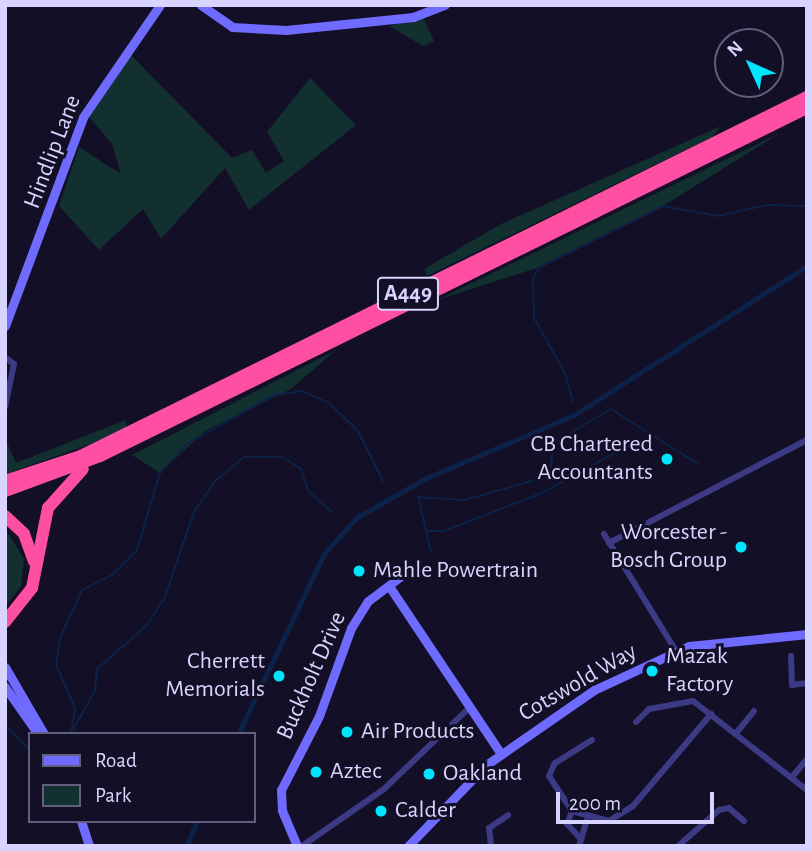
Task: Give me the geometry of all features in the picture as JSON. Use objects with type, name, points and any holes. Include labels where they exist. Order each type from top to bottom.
[{"type":"highway","name":"A449","points":[[5,481],[81,456],[807,97]]},
{"type":"highway","name":"A449","points":[[5,491],[100,456],[807,108]]},
{"type":"highway","points":[[5,622],[24,604],[48,508],[71,478],[100,456]]},
{"type":"highway","points":[[5,516],[23,534],[35,568]]},
{"type":"street","name":"Hindlip Lane","points":[[5,326],[83,117],[160,5]]},
{"type":"street","points":[[201,5],[232,27],[286,30],[413,17],[445,5]]},
{"type":"street","points":[[5,357],[14,364],[5,407]]},
{"type":"street","points":[[609,543],[807,440]]},
{"type":"street","points":[[604,534],[676,651]]},
{"type":"street","name":"Buckholt Drive","points":[[299,846],[282,810],[281,790],[319,716],[351,628],[401,576]]},
{"type":"street","points":[[389,586],[500,754]]},
{"type":"street","name":"Cotswold Way","points":[[408,846],[500,754],[568,705],[676,651],[731,638],[807,634]]},
{"type":"street","points":[[791,656],[792,685],[807,683]]},
{"type":"street","points":[[5,667],[43,732]]},
{"type":"street","points":[[5,687],[37,732]]},
{"type":"street","points":[[636,722],[649,709],[693,701],[737,732],[807,790]]},
{"type":"street","points":[[299,846],[384,789],[469,708]]},
{"type":"street","points":[[737,732],[745,716],[754,710]]},
{"type":"street","points":[[592,740],[550,769],[572,811],[609,821],[624,815],[710,714]]},
{"type":"street","points":[[792,777],[807,760]]},
{"type":"street","points":[[678,846],[719,810],[729,808],[744,821]]},
{"type":"street","points":[[572,811],[568,824],[580,842]]},
{"type":"street","points":[[491,846],[488,830],[505,814]]},
{"type":"street","points":[[580,842],[588,817]]},
{"type":"street","points":[[82,823],[89,846]]},
{"type":"green space","points":[[423,17],[434,41],[423,46],[389,26]]},
{"type":"green space","points":[[131,55],[232,158],[252,150],[266,173],[284,161],[267,132],[310,78],[356,125],[249,210],[225,168],[161,239],[143,209],[99,250],[59,206],[79,147],[121,174],[112,144],[89,117]]},
{"type":"green space","points":[[721,126],[712,137],[427,276],[424,269],[501,224]]},
{"type":"green space","points":[[782,132],[663,206],[540,267],[437,300]]},
{"type":"green space","points":[[336,350],[291,389],[205,431],[160,473],[132,455]]},
{"type":"green space","points":[[126,420],[127,427],[91,444],[5,474],[5,438],[16,463]]},
{"type":"green space","points":[[5,528],[24,559],[21,586],[5,607]]},
{"type":"waterway","points":[[573,402],[566,375],[534,318],[533,278],[540,267],[663,206],[718,216],[767,205],[807,206]]},
{"type":"waterway","points":[[239,732],[324,554],[356,518],[424,479],[574,415],[807,266]]},
{"type":"waterway","points":[[71,732],[75,708],[56,665],[60,638],[82,590],[112,575],[137,550],[160,473],[187,444],[274,395],[302,391],[329,403],[358,431],[383,481]]},
{"type":"waterway","points":[[633,443],[542,493],[444,531],[426,531],[418,497],[465,500],[539,479],[550,470],[555,442],[611,409],[698,464]]},
{"type":"waterway","points":[[74,728],[95,691],[97,669],[147,625],[165,597],[194,512],[214,482],[244,457],[282,457],[301,469],[308,491],[332,512]]},
{"type":"waterway","points":[[426,531],[431,551]]},
{"type":"waterway","points":[[5,724],[28,749]]},
{"type":"waterway","points":[[186,846],[196,823]]},
{"type":"place","name":"CB Chartered Accountants","points":[[667,459]]},
{"type":"place","name":"Worcester - Bosch Group","points":[[741,547]]},
{"type":"place","name":"Mahle Powertrain","points":[[359,571]]},
{"type":"place","name":"Mazak Factory","points":[[652,671]]},
{"type":"place","name":"Cherrett Memorials","points":[[279,676]]},
{"type":"place","name":"Air Products","points":[[347,732]]},
{"type":"place","name":"Aztec","points":[[316,772]]},
{"type":"place","name":"Oakland","points":[[429,774]]},
{"type":"place","name":"Calder","points":[[381,811]]}]
